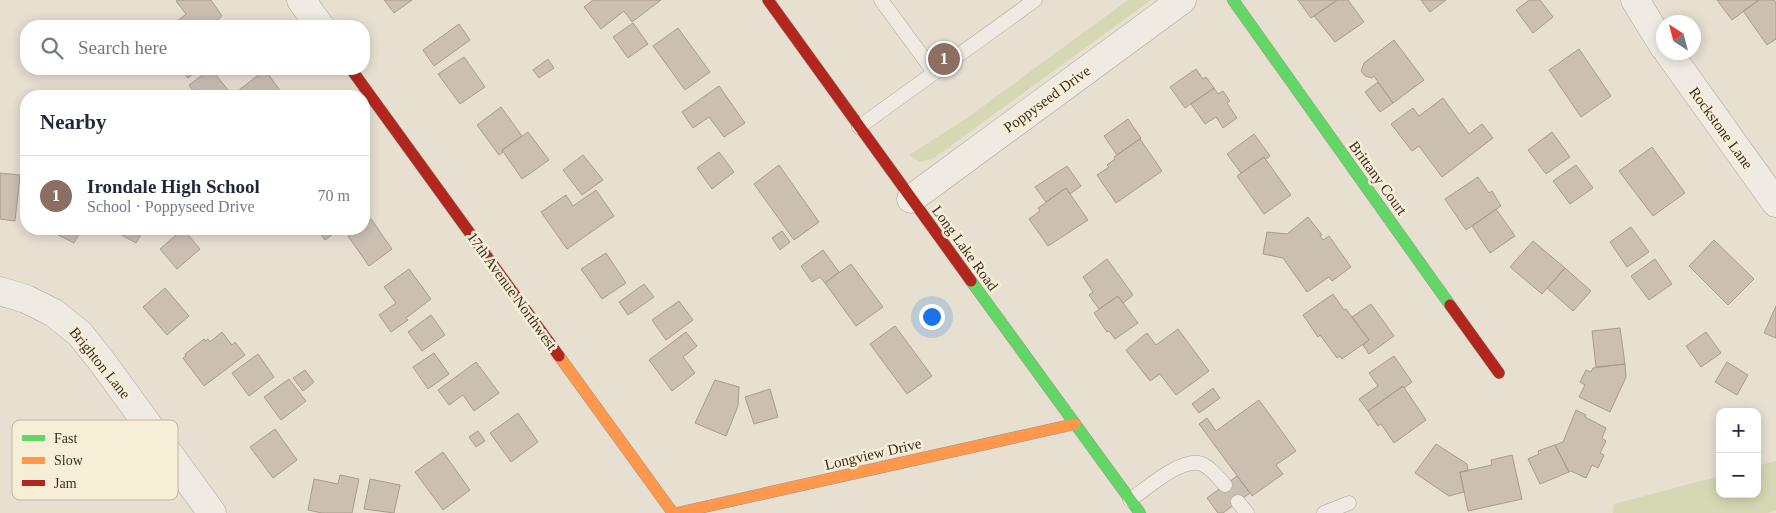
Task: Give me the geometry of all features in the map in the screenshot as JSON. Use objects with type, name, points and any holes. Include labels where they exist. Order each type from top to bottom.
[{"type":"street","points":[[301,0],[316,20]]},
{"type":"street","name":"Long Lake Road","points":[[768,0],[1140,513]]},
{"type":"street","name":"Poppyseed Drive","points":[[911,199],[1182,0]]},
{"type":"street","name":"Brittany Court","points":[[1233,0],[1499,373]]},
{"type":"street","points":[[1635,0],[1656,34]]},
{"type":"street","name":"Rockstone Lane","points":[[1674,60],[1776,203]]},
{"type":"street","name":"17th Avenue Northwest","points":[[355,75],[366,90]]},
{"type":"street","name":"17th Avenue Northwest","points":[[370,95],[673,513]]},
{"type":"street","name":"Brighton Lane","points":[[0,291],[26,299],[54,313],[80,334],[144,420]]},
{"type":"street","name":"Longview Drive","points":[[677,513],[1075,424]]},
{"type":"street","name":"Brighton Lane","points":[[178,466],[212,513]]},
{"type":"lane","points":[[881,0],[934,72]]},
{"type":"lane","points":[[859,127],[1035,0]]},
{"type":"lane","points":[[1130,500],[1179,466],[1190,463],[1198,462],[1204,464],[1225,485]]},
{"type":"lane","points":[[1238,502],[1247,513]]},
{"type":"lane","points":[[1324,513],[1349,503]]},
{"type":"green space","points":[[1128,0],[1151,0],[934,158],[920,162],[909,155],[967,118]]},
{"type":"green space","points":[[1776,461],[1776,511],[1767,513],[1613,513],[1614,504],[1716,477],[1716,498],[1761,498],[1761,465]]},
{"type":"building","points":[[211,0],[222,16],[217,20],[178,20],[186,14],[176,1]]},
{"type":"building","points":[[384,0],[412,0],[394,13]]},
{"type":"building","points":[[593,0],[661,0],[632,22],[624,11],[601,29],[584,7]]},
{"type":"building","points":[[1298,0],[1337,0],[1311,18]]},
{"type":"building","points":[[1337,0],[1348,0],[1364,22],[1335,42],[1314,16]]},
{"type":"building","points":[[1421,0],[1446,0],[1430,12]]},
{"type":"building","points":[[1529,0],[1540,0],[1553,17],[1533,33],[1516,10]]},
{"type":"building","points":[[1717,0],[1759,0],[1732,20]]},
{"type":"building","points":[[1759,0],[1774,0],[1776,2],[1776,39],[1767,45],[1743,11]]},
{"type":"building","points":[[633,23],[648,44],[628,58],[613,37]]},
{"type":"building","points":[[459,24],[470,40],[434,66],[423,50]]},
{"type":"building","points":[[678,28],[710,72],[685,90],[653,46]]},
{"type":"building","points":[[1394,40],[1424,80],[1393,103],[1374,76],[1372,78],[1365,76],[1361,71],[1364,63]]},
{"type":"building","points":[[1579,49],[1611,96],[1581,117],[1549,70]]},
{"type":"building","points":[[464,57],[485,87],[460,104],[438,74]]},
{"type":"building","points":[[548,59],[554,68],[539,78],[533,70]]},
{"type":"building","points":[[1196,69],[1203,79],[1206,77],[1214,88],[1185,108],[1170,87]]},
{"type":"building","points":[[203,75],[216,75],[228,90],[193,90],[189,85]]},
{"type":"building","points":[[258,75],[269,75],[280,90],[239,90]]},
{"type":"building","points":[[1378,82],[1393,103],[1380,112],[1365,92]]},
{"type":"building","points":[[719,86],[745,123],[724,137],[709,117],[693,128],[682,112]]},
{"type":"building","points":[[1214,88],[1218,94],[1223,91],[1230,101],[1227,103],[1237,118],[1223,128],[1216,117],[1205,124],[1191,104]]},
{"type":"building","points":[[1443,98],[1469,134],[1482,124],[1493,138],[1442,177],[1419,146],[1412,151],[1391,124],[1413,108],[1419,116]]},
{"type":"building","points":[[501,107],[522,136],[502,150],[503,152],[499,155],[477,125]]},
{"type":"building","points":[[1128,119],[1141,138],[1117,155],[1104,136]]},
{"type":"building","points":[[528,132],[549,160],[522,179],[502,150]]},
{"type":"building","points":[[1552,132],[1570,157],[1546,174],[1528,150]]},
{"type":"building","points":[[1254,134],[1270,156],[1266,159],[1264,157],[1241,173],[1227,154]]},
{"type":"building","points":[[1140,139],[1162,171],[1116,203],[1097,175],[1109,167],[1107,165],[1115,159],[1114,157]]},
{"type":"building","points":[[1652,147],[1685,193],[1653,216],[1619,171]]},
{"type":"building","points":[[719,152],[734,172],[712,189],[697,168]]},
{"type":"building","points":[[583,155],[603,180],[582,195],[563,170]]},
{"type":"building","points":[[1264,157],[1291,195],[1264,214],[1237,176]]},
{"type":"building","points":[[779,165],[819,222],[794,240],[754,184]]},
{"type":"building","points":[[1576,165],[1593,188],[1570,204],[1553,181]]},
{"type":"building","points":[[1067,166],[1081,186],[1070,194],[1066,188],[1046,202],[1035,187]]},
{"type":"building","points":[[0,173],[20,175],[15,221],[0,219]]},
{"type":"building","points":[[1478,177],[1489,193],[1492,191],[1501,206],[1466,230],[1445,199]]},
{"type":"building","points":[[1066,188],[1088,220],[1048,246],[1029,219],[1040,211],[1038,208]]},
{"type":"building","points":[[596,190],[614,216],[567,249],[541,212],[566,195],[573,206]]},
{"type":"building","points":[[1496,209],[1515,236],[1490,253],[1472,226]]},
{"type":"building","points":[[1308,217],[1322,235],[1320,236],[1323,240],[1329,236],[1351,267],[1332,281],[1329,277],[1307,292],[1283,258],[1263,254],[1267,232],[1287,234]]},
{"type":"building","points":[[370,220],[392,249],[369,266],[348,236],[370,235]]},
{"type":"building","points":[[1631,227],[1649,252],[1627,267],[1610,242]]},
{"type":"building","points":[[782,231],[790,242],[780,250],[772,238]]},
{"type":"building","points":[[59,235],[79,235],[74,243]]},
{"type":"building","points":[[122,235],[141,235],[136,243]]},
{"type":"building","points":[[176,235],[188,235],[200,249],[177,269],[160,249]]},
{"type":"building","points":[[321,235],[332,235],[325,240]]},
{"type":"building","points":[[1714,240],[1754,279],[1728,305],[1689,266]]},
{"type":"building","points":[[1533,241],[1565,268],[1542,294],[1510,267]]},
{"type":"building","points":[[823,250],[839,272],[825,283],[820,277],[812,282],[801,266]]},
{"type":"building","points":[[606,253],[626,283],[602,299],[581,269]]},
{"type":"building","points":[[1107,259],[1133,295],[1123,303],[1118,296],[1099,309],[1089,295],[1093,292],[1083,277]]},
{"type":"building","points":[[1655,259],[1672,284],[1649,300],[1631,276]]},
{"type":"building","points":[[851,264],[883,307],[856,326],[825,283]]},
{"type":"building","points":[[1565,268],[1591,291],[1573,311],[1547,288]]},
{"type":"building","points":[[409,269],[431,299],[406,318],[408,320],[391,332],[379,315],[396,303],[384,287]]},
{"type":"building","points":[[644,284],[654,297],[628,315],[619,302]]},
{"type":"building","points":[[165,288],[189,316],[167,335],[143,307]]},
{"type":"building","points":[[1333,294],[1369,340],[1342,359],[1340,356],[1337,358],[1320,335],[1318,337],[1303,315]]},
{"type":"building","points":[[1118,296],[1138,323],[1115,339],[1109,331],[1107,332],[1094,313]]},
{"type":"building","points":[[679,301],[693,320],[666,340],[652,320]]},
{"type":"building","points":[[1371,304],[1394,336],[1369,354],[1363,345],[1369,340],[1352,317]]},
{"type":"building","points":[[1776,306],[1776,338],[1764,333]]},
{"type":"building","points":[[431,315],[445,335],[422,351],[408,332]]},
{"type":"building","points":[[895,326],[932,376],[907,394],[870,344]]},
{"type":"building","points":[[1620,328],[1625,364],[1596,367],[1592,331]]},
{"type":"building","points":[[1178,329],[1209,371],[1176,395],[1160,374],[1150,381],[1126,350],[1147,333],[1156,345]]},
{"type":"building","points":[[222,332],[232,345],[235,342],[245,355],[204,386],[183,358],[186,356],[185,354],[204,339],[205,341],[208,339],[210,342]]},
{"type":"building","points":[[686,332],[697,346],[683,357],[695,373],[672,391],[649,360]]},
{"type":"building","points":[[1706,332],[1721,353],[1701,367],[1686,346]]},
{"type":"building","points":[[434,353],[449,374],[428,389],[413,367]]},
{"type":"building","points":[[258,354],[274,377],[249,396],[232,373]]},
{"type":"building","points":[[1394,356],[1412,382],[1404,388],[1403,386],[1368,411],[1359,399],[1378,386],[1369,373]]},
{"type":"building","points":[[476,362],[499,393],[474,411],[463,395],[449,405],[438,390]]},
{"type":"building","points":[[1727,362],[1748,375],[1737,395],[1715,382]]},
{"type":"building","points":[[1625,364],[1626,377],[1610,412],[1579,397],[1585,385],[1580,382],[1586,370],[1591,372],[1593,368]]},
{"type":"building","points":[[305,370],[314,382],[303,391],[293,378]]},
{"type":"building","points":[[289,379],[306,401],[281,420],[264,397]]},
{"type":"building","points":[[715,380],[739,387],[738,406],[726,436],[695,423]]},
{"type":"building","points":[[1403,386],[1426,420],[1394,443],[1381,424],[1378,426],[1368,411]]},
{"type":"building","points":[[1213,388],[1220,398],[1199,413],[1192,404]]},
{"type":"building","points":[[770,389],[778,417],[754,424],[745,397]]},
{"type":"building","points":[[1259,400],[1296,451],[1276,465],[1283,474],[1252,496],[1199,424],[1207,418],[1216,431]]},
{"type":"building","points":[[1576,410],[1606,428],[1602,438],[1606,441],[1600,453],[1604,455],[1598,468],[1592,465],[1586,478],[1571,471],[1569,472],[1555,445],[1563,442]]},
{"type":"building","points":[[518,413],[538,442],[511,462],[490,433]]},
{"type":"building","points":[[275,429],[297,460],[273,478],[250,447]]},
{"type":"building","points":[[478,431],[485,441],[476,447],[469,437]]},
{"type":"building","points":[[1436,444],[1467,464],[1468,471],[1460,472],[1464,492],[1449,496],[1415,473]]},
{"type":"building","points":[[1555,445],[1569,472],[1540,484],[1528,459],[1539,454],[1538,451]]},
{"type":"building","points":[[443,452],[470,490],[443,510],[415,472]]},
{"type":"building","points":[[1512,455],[1522,499],[1468,511],[1460,472],[1492,465],[1491,460]]},
{"type":"building","points":[[340,475],[359,479],[352,513],[322,513],[308,510],[314,479],[338,484]]},
{"type":"building","points":[[1237,476],[1250,493],[1223,513],[1218,513],[1207,498]]},
{"type":"building","points":[[370,479],[400,485],[394,513],[364,509]]},
{"type":"traffic: fast","points":[[1233,0],[1450,305]]},
{"type":"traffic: fast","points":[[971,281],[1140,513]]},
{"type":"traffic: slow","points":[[559,356],[673,513]]},
{"type":"traffic: slow","points":[[677,513],[1075,424]]},
{"type":"traffic: jam","points":[[768,0],[971,281]]},
{"type":"traffic: jam","points":[[355,75],[366,90]]},
{"type":"traffic: jam","points":[[370,95],[559,356]]},
{"type":"traffic: jam","points":[[1450,305],[1499,373]]},
{"type":"place","name":"Irondale High School","points":[[944,59]]}]
